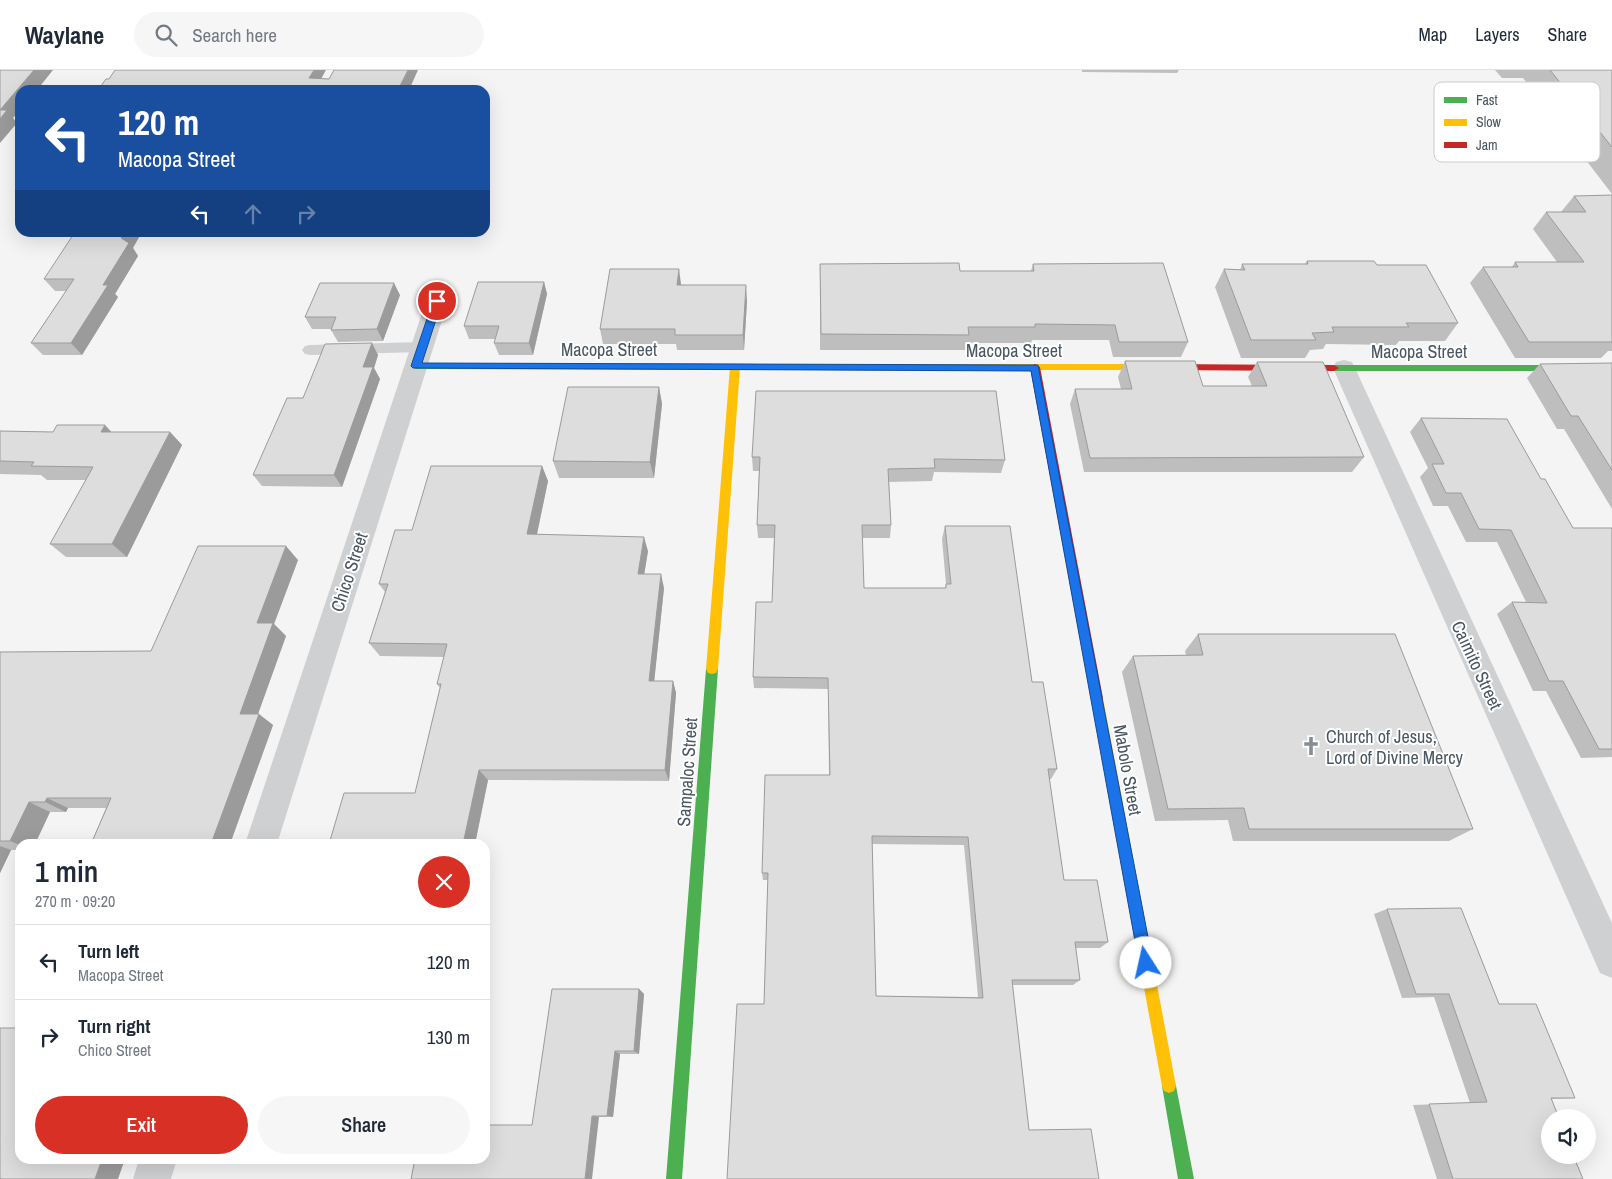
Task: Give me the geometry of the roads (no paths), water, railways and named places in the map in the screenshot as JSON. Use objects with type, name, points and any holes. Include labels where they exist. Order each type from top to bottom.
[{"type":"street","name":"Chico Street","points":[[263,839],[437,301]]},
{"type":"street","name":"Macopa Street","points":[[419,356],[735,367],[1612,368]]},
{"type":"street","name":"Sampaloc Street","points":[[674,1179],[735,367]]},
{"type":"street","name":"Mabolo Street","points":[[1035,367],[1186,1179]]},
{"type":"street","name":"Caimito Street","points":[[1344,368],[1612,962]]},
{"type":"street","points":[[152,1179],[156,1164]]},
{"type":"lane","points":[[310,350],[419,356]]},
{"type":"place","name":"Church of Jesus, Lord of Divine Mercy","points":[[1311,746]]}]
